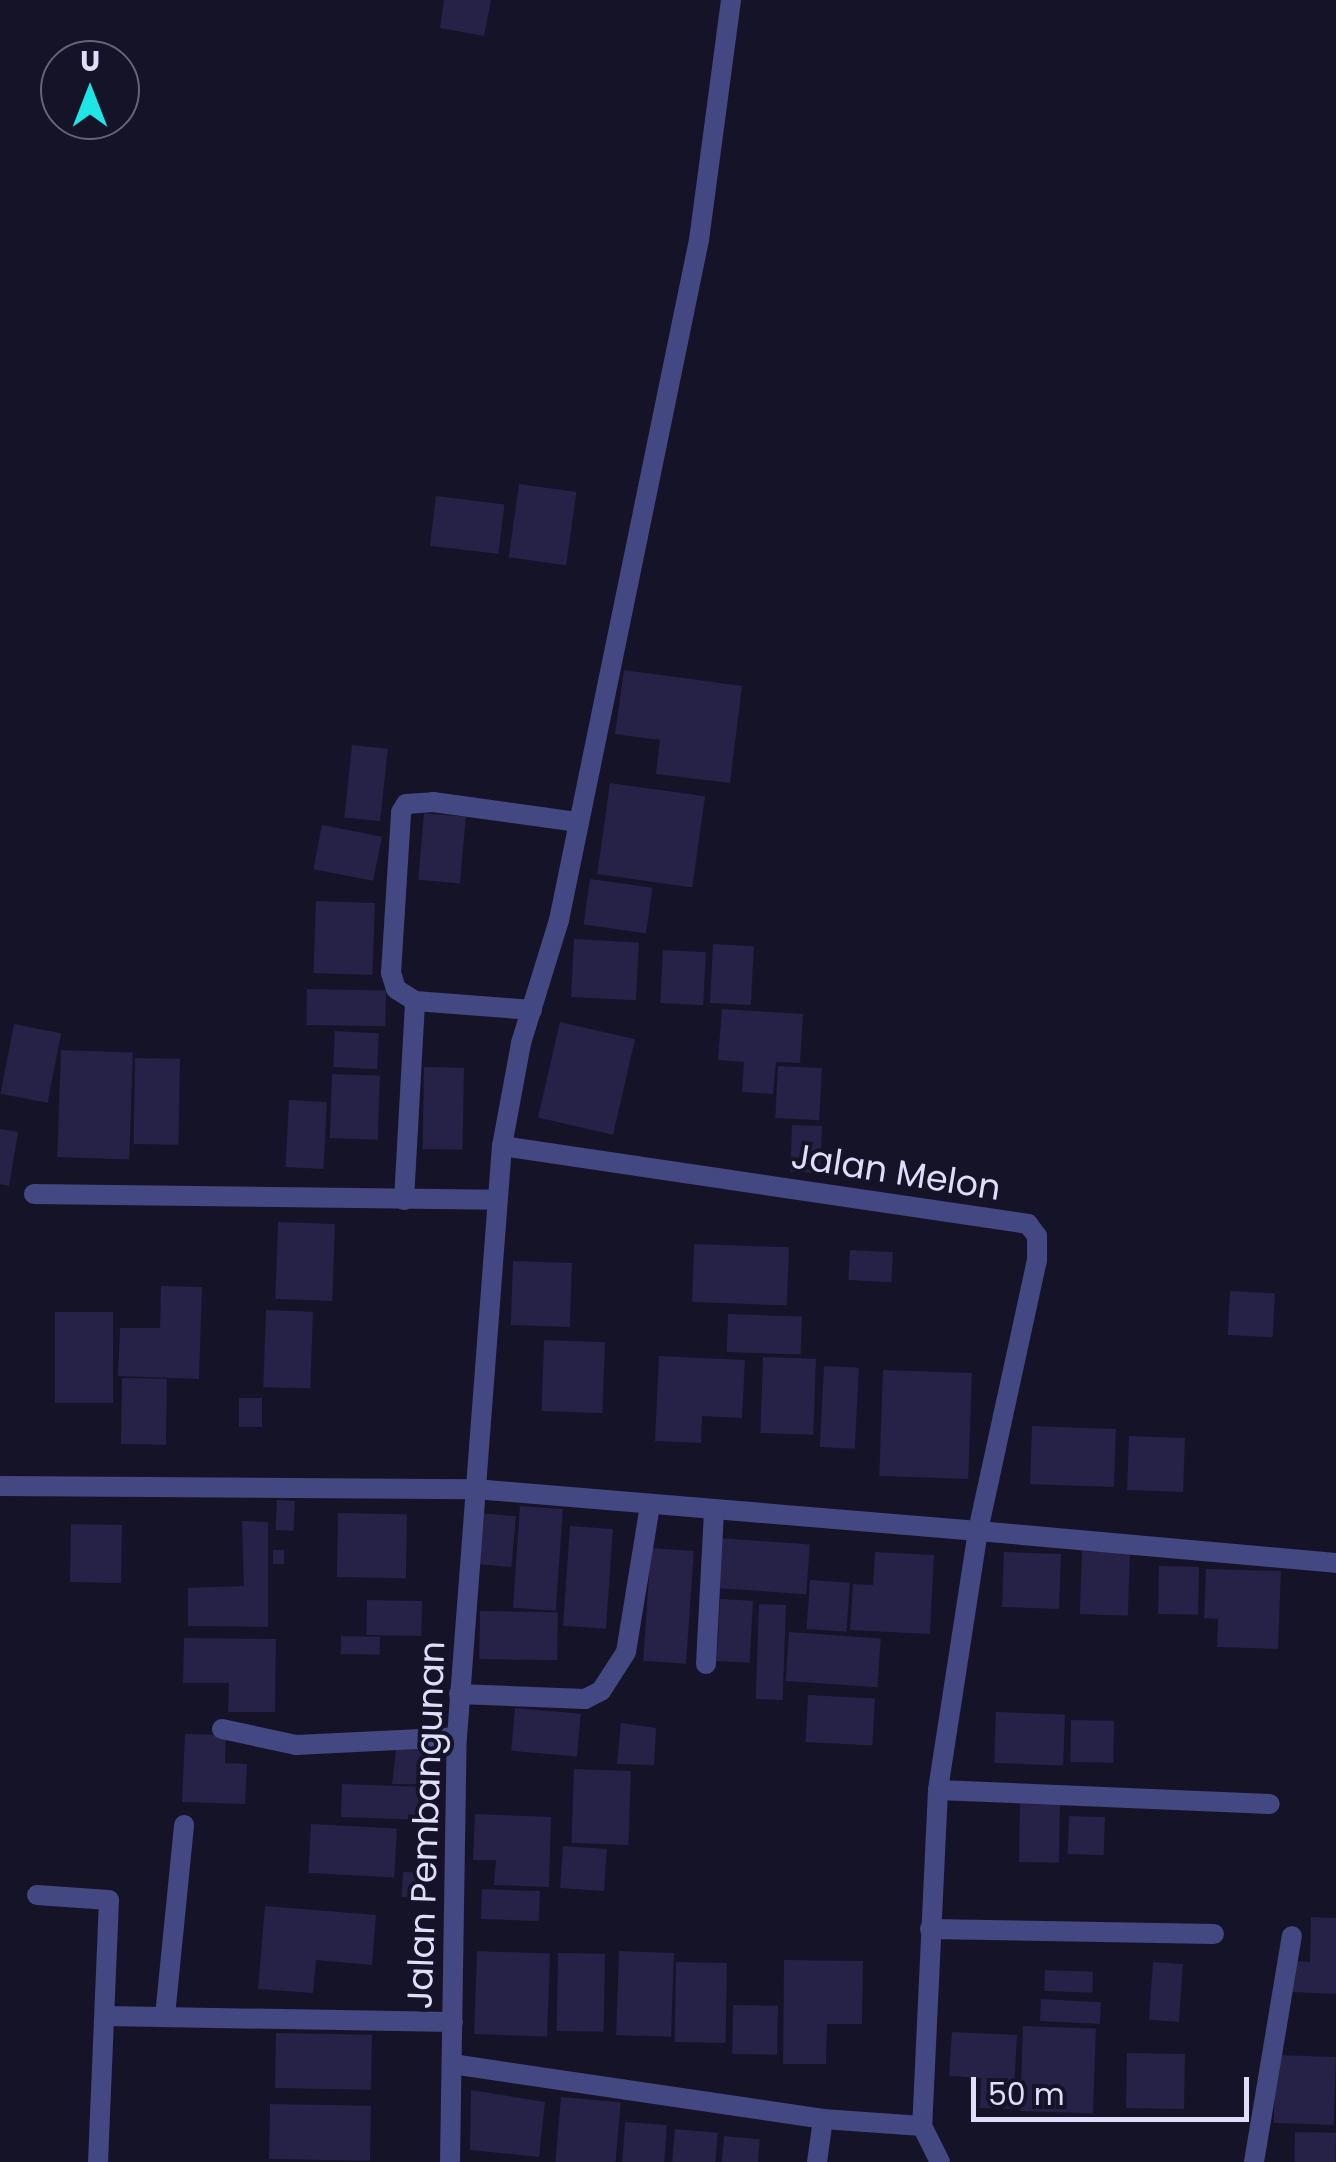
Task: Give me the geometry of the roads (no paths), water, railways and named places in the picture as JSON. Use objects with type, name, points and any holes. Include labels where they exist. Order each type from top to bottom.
[{"type":"street","name":"Jalan Pembangunan","points":[[450,2162],[459,1694],[502,1146],[532,1010],[559,920],[699,240],[731,0]]},
{"type":"street","points":[[532,1010],[415,1002],[396,988],[391,973],[406,804],[578,822]]},
{"type":"street","points":[[404,1200],[415,1002]]},
{"type":"street","name":"Jalan Melon","points":[[502,1146],[1028,1224],[1037,1236],[1038,1260],[978,1531]]},
{"type":"street","points":[[34,1194],[496,1200]]},
{"type":"street","points":[[0,1486],[475,1489],[1336,1563]]},
{"type":"street","points":[[459,1694],[586,1699],[602,1692],[626,1652],[650,1505]]},
{"type":"street","points":[[706,1664],[714,1510]]},
{"type":"street","points":[[940,2162],[922,2126],[938,1790],[978,1531]]},
{"type":"street","points":[[222,1729],[296,1746],[457,1737]]},
{"type":"street","points":[[938,1790],[1270,1804]]},
{"type":"street","points":[[165,2016],[184,1825]]},
{"type":"street","points":[[37,1895],[109,1900],[98,2162]]},
{"type":"street","points":[[930,1928],[1214,1934]]},
{"type":"street","points":[[1254,2162],[1292,1936]]},
{"type":"street","points":[[105,2016],[453,2022]]},
{"type":"street","points":[[452,2064],[822,2119],[922,2126]]},
{"type":"street","points":[[817,2162],[822,2119]]}]
